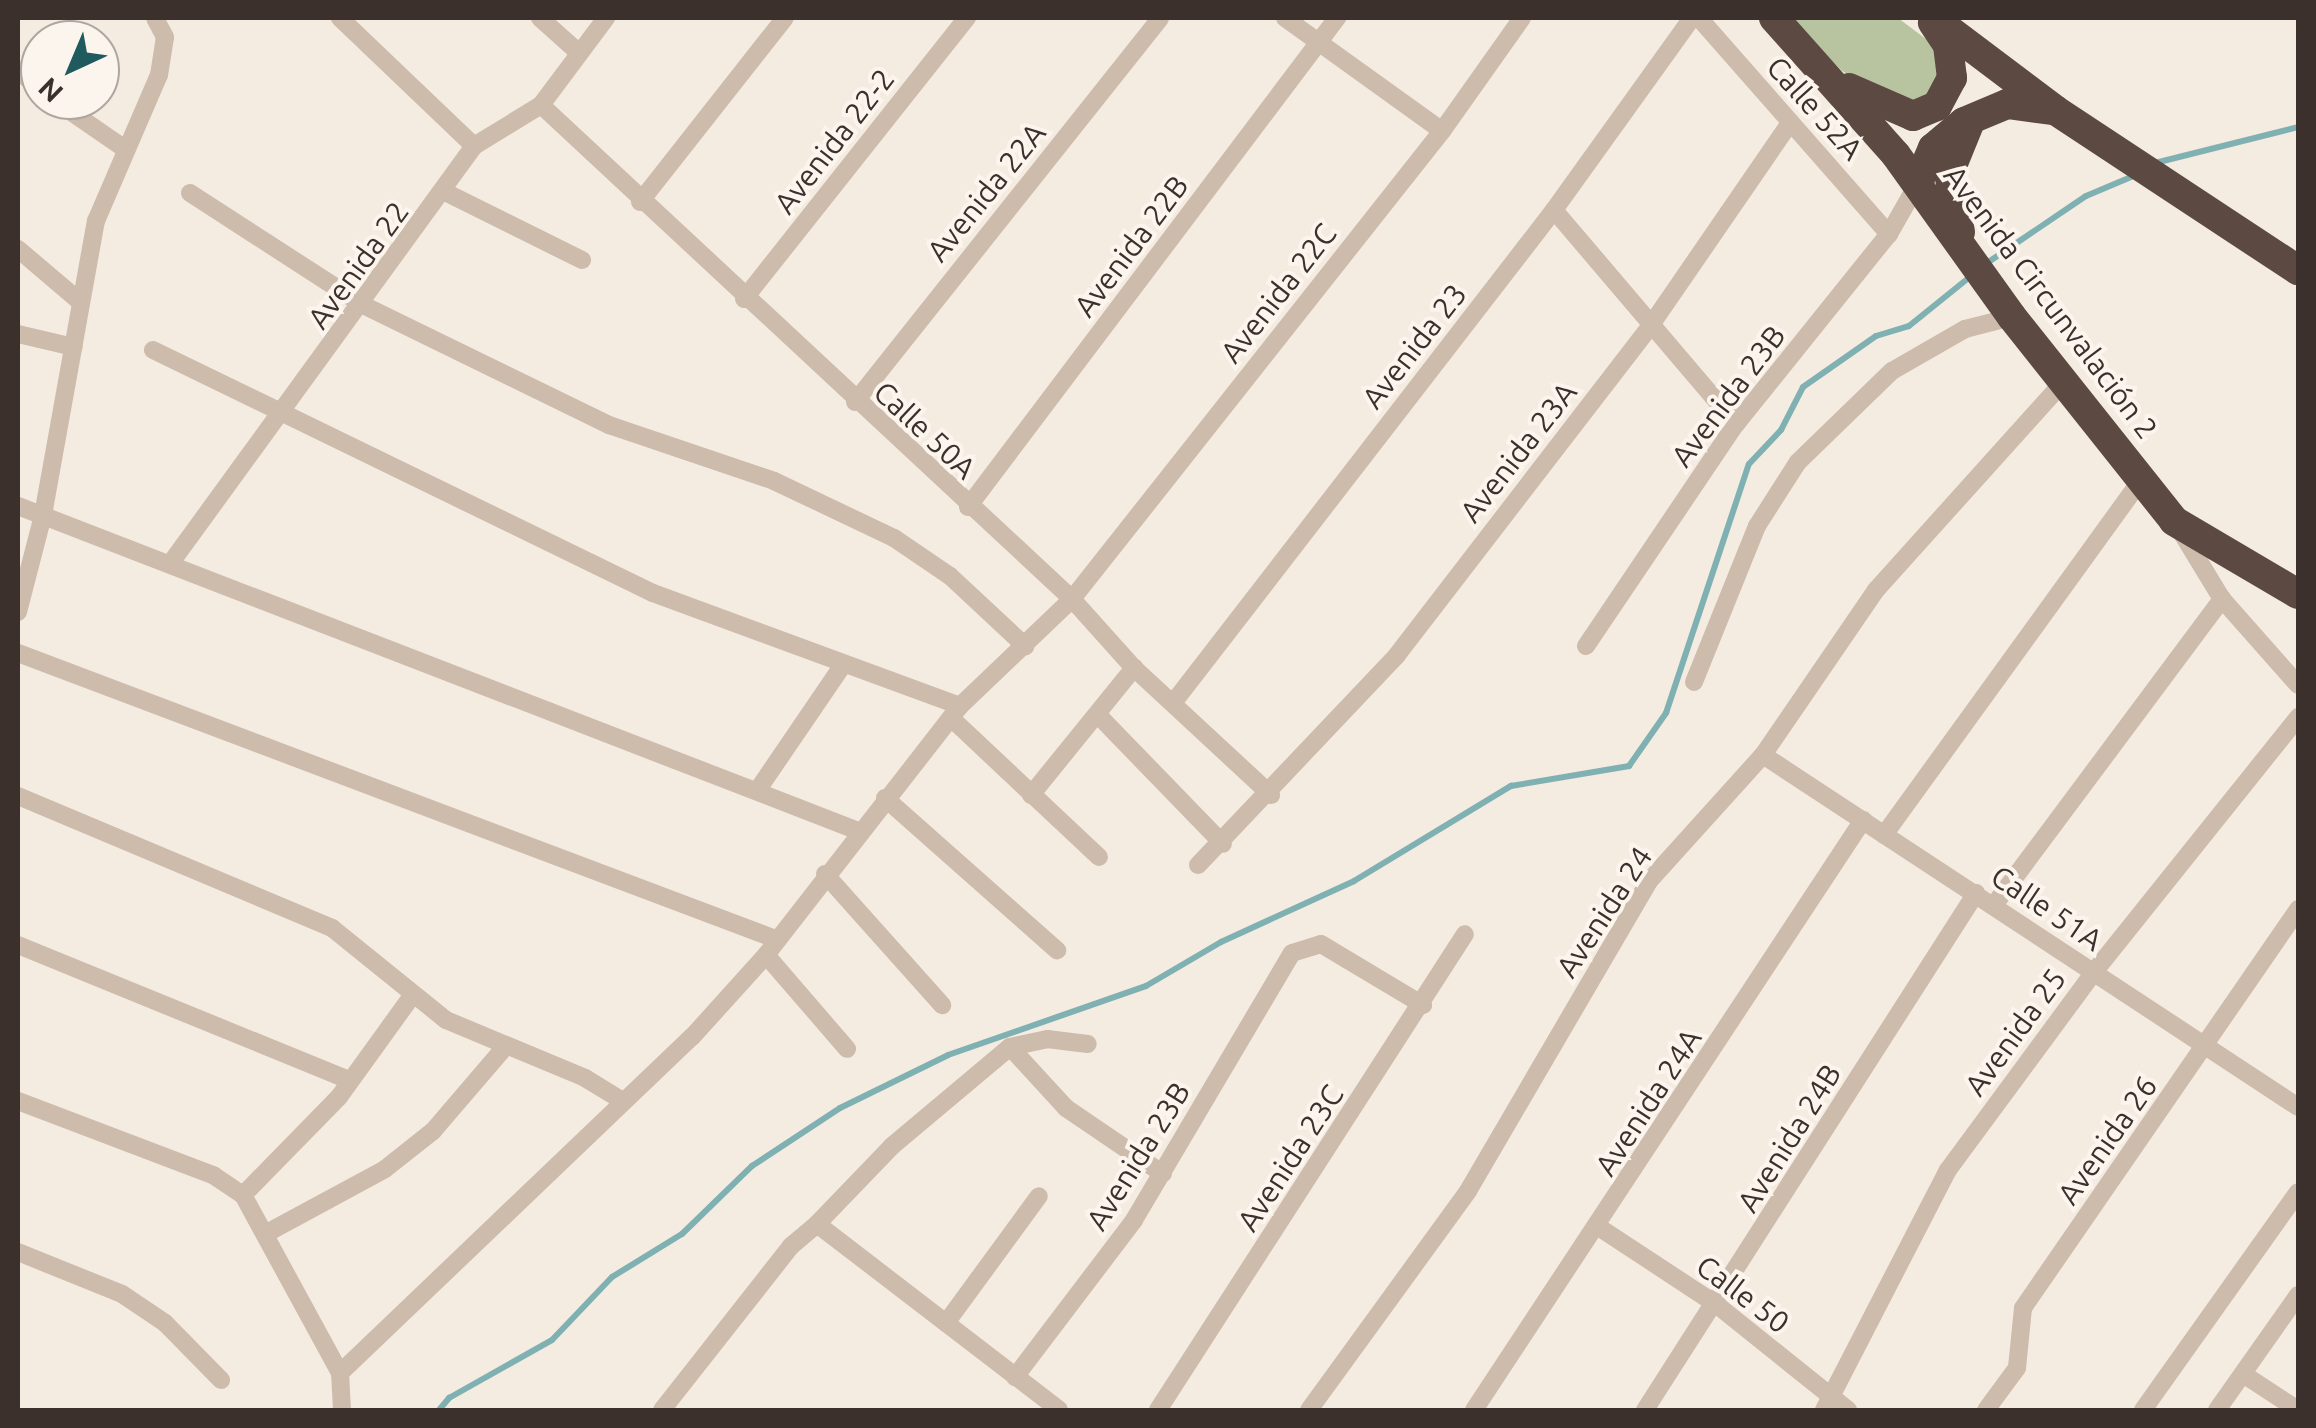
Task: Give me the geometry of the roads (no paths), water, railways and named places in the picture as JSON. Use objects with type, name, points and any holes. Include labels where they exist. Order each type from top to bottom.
[{"type":"highway","name":"Avenida Circunvalación 2","points":[[1774,18],[1918,183],[2012,316],[2174,520],[2298,594]]},
{"type":"highway","points":[[1825,74],[1885,110],[1912,116],[1937,106],[1952,78],[1948,44],[1931,18]]},
{"type":"highway","points":[[1931,18],[2056,110],[2298,270]]},
{"type":"highway","points":[[1918,183],[1933,148],[1978,115],[2006,104],[2056,110]]},
{"type":"highway","points":[[1974,259],[1949,173],[1958,141],[1978,115]]},
{"type":"street","points":[[18,612],[43,516],[74,346],[78,300],[96,221],[159,76],[165,37],[155,18]]},
{"type":"street","points":[[340,18],[474,146]]},
{"type":"street","points":[[540,18],[578,52]]},
{"type":"street","name":"Avenida 22","points":[[170,564],[284,414],[474,146],[540,104],[606,18]]},
{"type":"street","points":[[640,202],[785,18]]},
{"type":"street","name":"Avenida 22-2","points":[[744,299],[967,18]]},
{"type":"street","name":"Avenida 22A","points":[[854,402],[1160,18]]},
{"type":"street","points":[[1285,18],[1442,130]]},
{"type":"street","name":"Avenida 22B","points":[[968,507],[1337,18]]},
{"type":"street","name":"Avenida 22C","points":[[340,1373],[692,1036],[766,956],[825,874],[955,712],[1072,599],[1442,130],[1522,18]]},
{"type":"street","name":"Calle 52A","points":[[1696,18],[1788,126],[1889,234]]},
{"type":"street","name":"Avenida 23","points":[[1174,702],[1554,210],[1696,18]]},
{"type":"street","name":"Calle 50A","points":[[540,104],[854,402],[1072,599],[1134,668],[1271,795]]},
{"type":"street","points":[[84,120],[125,148]]},
{"type":"street","name":"Avenida 23A","points":[[1198,865],[1271,795],[1396,655],[1650,324],[1788,126]]},
{"type":"street","name":"Avenida 23B","points":[[1586,646],[1736,424],[1889,234],[1918,183]]},
{"type":"street","points":[[190,192],[362,304],[609,425],[774,481],[894,538],[950,576],[1025,646]]},
{"type":"street","points":[[445,192],[582,260]]},
{"type":"street","points":[[1554,210],[1736,424]]},
{"type":"street","points":[[18,249],[78,300]]},
{"type":"street","points":[[1694,682],[1757,526],[1798,462],[1892,371],[1965,329],[2012,316]]},
{"type":"street","points":[[18,334],[74,346]]},
{"type":"street","points":[[153,350],[654,593],[955,712],[1032,794],[1099,857]]},
{"type":"street","name":"Avenida 24","points":[[1309,1410],[1468,1191],[1650,880],[1764,755],[1876,590],[2063,382]]},
{"type":"street","points":[[1884,835],[2141,480]]},
{"type":"street","points":[[18,506],[758,788],[861,832]]},
{"type":"street","points":[[2174,520],[2222,599],[2298,686]]},
{"type":"street","points":[[1994,905],[2222,599]]},
{"type":"street","points":[[18,653],[778,940]]},
{"type":"street","points":[[758,788],[843,665]]},
{"type":"street","points":[[1032,794],[1134,668]]},
{"type":"street","points":[[1099,716],[1223,844]]},
{"type":"street","name":"Avenida 25","points":[[1828,1404],[1948,1170],[2094,972],[2298,717]]},
{"type":"street","name":"Calle 51A","points":[[1764,755],[2298,1107]]},
{"type":"street","points":[[18,796],[332,928],[411,998],[506,1047],[585,1078],[621,1100]]},
{"type":"street","points":[[885,798],[1057,950]]},
{"type":"street","name":"Avenida 24A","points":[[1474,1410],[1600,1228],[1863,820]]},
{"type":"street","points":[[825,874],[942,1005]]},
{"type":"street","name":"Avenida 24B","points":[[1646,1410],[1976,893]]},
{"type":"street","name":"Avenida 26","points":[[1986,1410],[2018,1368],[2024,1308],[2298,908]]},
{"type":"street","name":"Avenida 23C","points":[[1158,1410],[1423,1005],[1465,934]]},
{"type":"street","name":"Avenida 23B","points":[[1015,1377],[1163,1174],[1292,953],[1321,944],[1423,1005]]},
{"type":"street","points":[[18,945],[349,1080]]},
{"type":"street","points":[[766,956],[848,1049]]},
{"type":"street","points":[[244,1196],[349,1080],[411,998]]},
{"type":"street","points":[[662,1410],[791,1246],[818,1224],[892,1146],[1010,1047],[1046,1039],[1088,1044]]},
{"type":"street","points":[[265,1234],[385,1170],[433,1131],[506,1047]]},
{"type":"street","points":[[1010,1047],[1066,1108],[1163,1174]]},
{"type":"street","points":[[18,1101],[213,1175],[244,1196],[340,1373],[342,1410]]},
{"type":"street","points":[[2143,1410],[2298,1192]]},
{"type":"street","points":[[946,1323],[1039,1196]]},
{"type":"street","points":[[818,1224],[1059,1410]]},
{"type":"street","name":"Calle 50","points":[[1600,1228],[1717,1304],[1828,1404],[1848,1410]]},
{"type":"street","points":[[18,1252],[122,1294],[165,1323],[222,1380]]},
{"type":"street","points":[[2218,1410],[2298,1295]]},
{"type":"street","points":[[2243,1374],[2298,1410]]},
{"type":"waterway","points":[[2155,163],[2298,127]]},
{"type":"waterway","points":[[1984,265],[2086,196],[2136,175]]},
{"type":"waterway","points":[[439,1410],[449,1398],[552,1340],[612,1277],[682,1234],[752,1166],[840,1108],[948,1055],[1146,986],[1221,942],[1354,881],[1511,786],[1629,766],[1666,713],[1749,464],[1781,430],[1803,387],[1876,336],[1909,326],[1971,276]]}]
